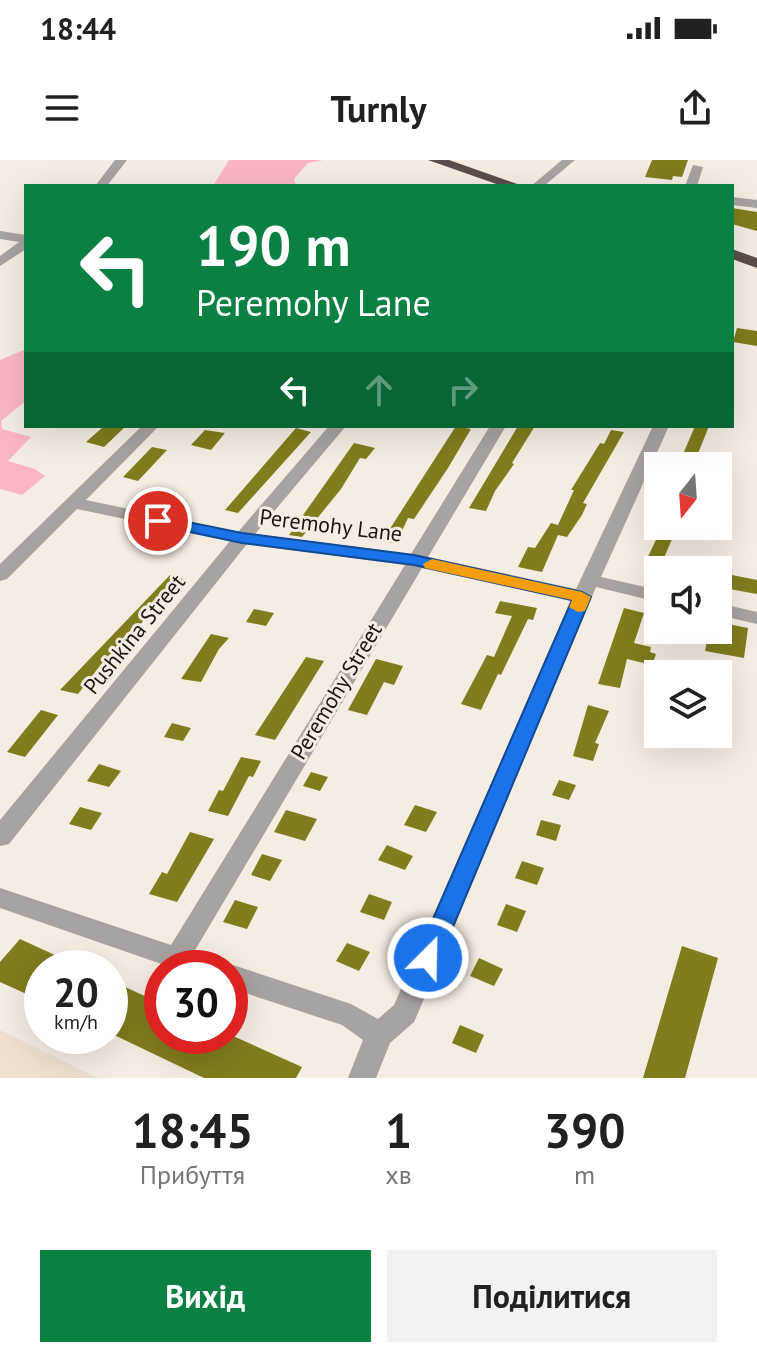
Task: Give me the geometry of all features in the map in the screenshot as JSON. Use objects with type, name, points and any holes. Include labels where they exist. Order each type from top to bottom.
[{"type":"highway","points":[[435,160],[510,184]]},
{"type":"highway","points":[[734,255],[757,263]]},
{"type":"street","points":[[103,184],[121,160]]},
{"type":"street","points":[[539,184],[569,160]]},
{"type":"street","points":[[692,184],[697,167]]},
{"type":"street","points":[[734,201],[757,204]]},
{"type":"street","points":[[0,235],[24,241]]},
{"type":"street","points":[[0,262],[24,243]]},
{"type":"street","points":[[0,575],[149,428]]},
{"type":"street","name":"Pushkina Street","points":[[0,837],[242,538],[336,428]]},
{"type":"street","name":"Peremohy Street","points":[[182,950],[414,560],[497,428]]},
{"type":"street","points":[[362,1078],[379,1035],[404,1013],[586,589],[660,428]]},
{"type":"street","name":"Peremohy Lane","points":[[73,503],[242,538],[414,560],[586,589],[644,595]]},
{"type":"street","points":[[732,612],[757,618]]},
{"type":"street","points":[[0,898],[153,950]]},
{"type":"street","points":[[248,982],[351,1016],[379,1035]]},
{"type":"shaded area","points":[[229,160],[323,160],[308,163],[294,179],[295,184],[214,184]]},
{"type":"shaded area","points":[[24,350],[24,403],[1,421],[2,429],[31,437],[8,461],[35,469],[45,476],[22,495],[0,489],[0,360]]},
{"type":"shaded area","points":[[0,1030],[24,1042],[24,1054],[49,1054],[98,1078],[0,1078]]},
{"type":"building","points":[[652,160],[688,160],[682,177],[673,176],[672,180],[645,177]]},
{"type":"building","points":[[734,208],[757,212],[757,231],[734,225]]},
{"type":"building","points":[[737,328],[757,331],[757,346],[734,342]]},
{"type":"building","points":[[102,428],[124,428],[104,447],[86,442]]},
{"type":"building","points":[[296,428],[311,432],[238,513],[225,510]]},
{"type":"building","points":[[455,428],[471,429],[414,519],[408,518],[396,544],[382,541]]},
{"type":"building","points":[[517,428],[534,428],[486,511],[469,508]]},
{"type":"building","points":[[694,428],[708,428],[699,452],[684,452]]},
{"type":"building","points":[[205,430],[225,433],[211,450],[191,445]]},
{"type":"building","points":[[611,430],[624,432],[583,503],[587,504],[582,515],[567,537],[558,535],[542,572],[518,567],[528,547],[535,548],[551,523],[558,525],[574,490],[571,490]]},
{"type":"building","points":[[354,443],[375,448],[366,459],[360,458],[341,489],[302,537],[289,535]]},
{"type":"building","points":[[152,447],[167,450],[138,481],[123,477]]},
{"type":"building","points":[[656,540],[672,540],[665,556],[648,556]]},
{"type":"building","points":[[170,575],[183,579],[116,650],[108,664],[103,662],[78,694],[60,690]]},
{"type":"building","points":[[732,575],[757,580],[757,594],[732,589]]},
{"type":"building","points":[[500,601],[537,608],[533,620],[528,619],[481,710],[461,704],[487,655],[494,657],[512,616],[495,613]]},
{"type":"building","points":[[624,608],[644,613],[634,643],[651,647],[650,652],[656,654],[654,660],[644,660],[644,663],[627,659],[620,688],[598,684]]},
{"type":"building","points":[[254,609],[274,613],[266,626],[246,622]]},
{"type":"building","points":[[732,625],[748,628],[744,658],[705,651],[706,644],[732,644]]},
{"type":"building","points":[[211,634],[229,638],[219,649],[201,682],[181,679]]},
{"type":"building","points":[[306,657],[324,661],[275,740],[255,735]]},
{"type":"building","points":[[376,659],[403,666],[394,685],[384,682],[367,715],[348,710]]},
{"type":"building","points":[[588,705],[609,711],[595,743],[599,744],[593,761],[573,756]]},
{"type":"building","points":[[41,710],[58,715],[25,757],[7,752]]},
{"type":"building","points":[[172,723],[191,728],[183,741],[164,737]]},
{"type":"building","points":[[241,757],[261,761],[253,777],[249,776],[228,816],[208,811],[219,790],[223,791]]},
{"type":"building","points":[[99,764],[121,771],[109,787],[87,781]]},
{"type":"building","points":[[311,772],[328,777],[320,791],[303,786]]},
{"type":"building","points":[[559,780],[576,785],[569,800],[552,795]]},
{"type":"building","points":[[415,805],[437,812],[426,832],[404,825]]},
{"type":"building","points":[[80,807],[102,813],[91,830],[69,824]]},
{"type":"building","points":[[286,810],[317,819],[305,841],[274,832]]},
{"type":"building","points":[[541,820],[561,825],[556,841],[536,835]]},
{"type":"building","points":[[190,832],[214,839],[177,902],[149,894],[162,872],[167,874]]},
{"type":"building","points":[[387,845],[413,856],[405,870],[378,860]]},
{"type":"building","points":[[262,854],[282,860],[270,881],[251,875]]},
{"type":"building","points":[[522,861],[544,868],[537,885],[515,878]]},
{"type":"building","points":[[369,894],[392,902],[384,920],[360,912]]},
{"type":"building","points":[[235,900],[258,907],[247,929],[223,922]]},
{"type":"building","points":[[506,904],[526,911],[517,932],[497,925]]},
{"type":"building","points":[[20,939],[44,950],[24,950],[24,993],[0,982],[0,962]]},
{"type":"building","points":[[347,943],[370,952],[359,971],[336,961]]},
{"type":"building","points":[[682,946],[718,958],[685,1078],[643,1078]]},
{"type":"building","points":[[479,958],[503,969],[494,986],[470,976]]},
{"type":"building","points":[[128,988],[144,996],[144,1049],[128,1042]]},
{"type":"building","points":[[460,1025],[484,1035],[476,1053],[452,1043]]},
{"type":"building","points":[[248,1043],[302,1067],[296,1078],[204,1078],[154,1054],[248,1054]]},
{"type":"slow traffic","points":[[432,564],[582,597],[578,607]]},
{"type":"route","points":[[158,521],[242,538],[414,560],[582,597],[428,958]]}]
